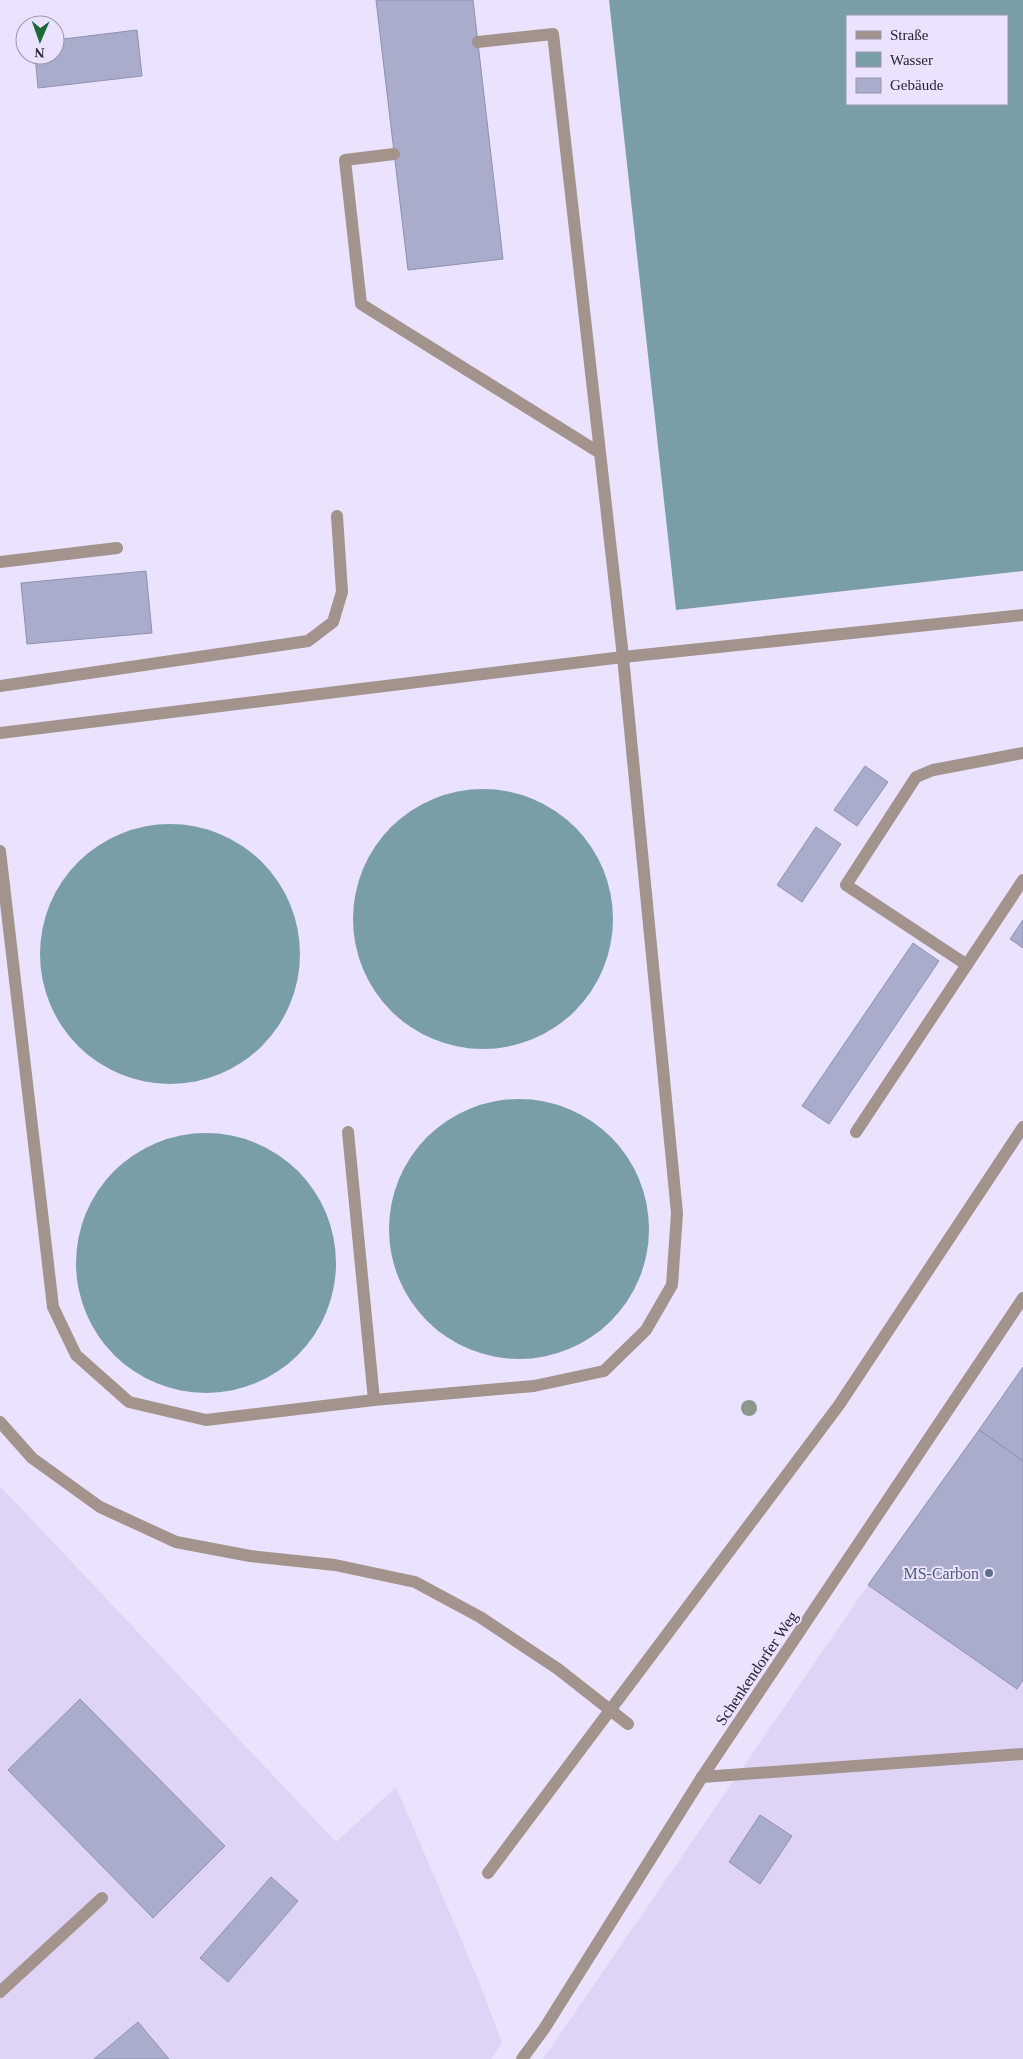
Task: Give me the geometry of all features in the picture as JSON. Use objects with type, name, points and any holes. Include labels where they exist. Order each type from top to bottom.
[{"type":"street","points":[[0,852],[53,1307],[76,1355],[129,1402],[206,1420],[374,1400],[534,1386],[604,1371],[646,1330],[672,1285],[677,1213],[623,657],[553,34],[478,42]]},
{"type":"street","points":[[394,154],[345,160],[361,304],[600,453]]},
{"type":"street","points":[[0,686],[308,641],[332,622],[342,592],[337,516]]},
{"type":"street","points":[[0,562],[117,548]]},
{"type":"street","points":[[0,733],[623,657],[1023,615]]},
{"type":"street","points":[[967,965],[846,885],[916,777],[932,770],[1023,753]]},
{"type":"street","points":[[856,1132],[1023,880]]},
{"type":"street","points":[[488,1873],[839,1405],[1023,1127]]},
{"type":"street","points":[[348,1132],[374,1400]]},
{"type":"street","name":"Schenkendorfer Weg","points":[[522,2059],[544,2030],[702,1777],[1023,1298]]},
{"type":"street","points":[[0,1422],[32,1458],[100,1507],[176,1542],[250,1556],[335,1565],[415,1582],[480,1617],[558,1669],[628,1724]]},
{"type":"street","points":[[702,1777],[1023,1754]]},
{"type":"street","points":[[0,1992],[102,1898]]},
{"type":"shaded area","points":[[1023,1367],[1023,2059],[543,2059],[868,1585]]},
{"type":"shaded area","points":[[0,1486],[336,1842],[396,1787],[478,1979],[502,2043],[491,2059],[0,2059]]},
{"type":"water","points":[[609,0],[1023,0],[1023,571],[676,610]]},
{"type":"water","points":[[483,789],[508,792],[533,799],[555,811],[575,827],[591,847],[603,869],[610,894],[613,919],[610,944],[603,969],[591,991],[575,1011],[555,1027],[533,1039],[508,1046],[483,1049],[458,1046],[433,1039],[411,1027],[391,1011],[375,991],[363,969],[356,944],[353,919],[356,894],[363,869],[375,847],[391,827],[411,811],[433,799],[458,792]]},
{"type":"water","points":[[170,824],[195,827],[220,834],[242,846],[262,862],[278,882],[290,904],[297,929],[300,954],[297,979],[290,1004],[278,1026],[262,1046],[242,1062],[220,1074],[195,1081],[170,1084],[145,1081],[120,1074],[98,1062],[78,1046],[62,1026],[50,1004],[43,979],[40,954],[43,929],[50,904],[62,882],[78,862],[98,846],[120,834],[145,827]]},
{"type":"water","points":[[519,1099],[544,1102],[569,1109],[591,1121],[611,1137],[627,1157],[639,1179],[646,1204],[649,1229],[646,1254],[639,1279],[627,1301],[611,1321],[591,1337],[569,1349],[544,1356],[519,1359],[494,1356],[469,1349],[447,1337],[427,1321],[411,1301],[399,1279],[392,1254],[389,1229],[392,1204],[399,1179],[411,1157],[427,1137],[447,1121],[469,1109],[494,1102]]},
{"type":"water","points":[[206,1133],[231,1136],[256,1143],[278,1155],[298,1171],[314,1191],[326,1213],[333,1238],[336,1263],[333,1288],[326,1313],[314,1335],[298,1355],[278,1371],[256,1383],[231,1390],[206,1393],[181,1390],[156,1383],[134,1371],[114,1355],[98,1335],[86,1313],[79,1288],[76,1263],[79,1238],[86,1213],[98,1191],[114,1171],[134,1155],[156,1143],[181,1136]]},
{"type":"building","points":[[376,0],[473,0],[503,259],[408,270]]},
{"type":"building","points":[[137,30],[142,76],[38,88],[36,65],[65,65],[65,39]]},
{"type":"building","points":[[146,571],[152,633],[27,644],[21,583]]},
{"type":"building","points":[[865,766],[888,782],[857,826],[834,810]]},
{"type":"building","points":[[816,827],[841,844],[802,902],[777,885]]},
{"type":"building","points":[[1023,920],[1023,948],[1010,939]]},
{"type":"building","points":[[913,943],[939,961],[829,1124],[802,1106]]},
{"type":"building","points":[[1023,1367],[1023,1461],[979,1430]]},
{"type":"building","points":[[979,1430],[1023,1461],[1023,1680],[1017,1689],[868,1585]]},
{"type":"building","points":[[80,1699],[225,1846],[153,1918],[8,1770]]},
{"type":"building","points":[[760,1815],[792,1836],[760,1884],[729,1862]]},
{"type":"building","points":[[271,1877],[298,1901],[228,1982],[200,1958]]},
{"type":"building","points":[[138,2022],[169,2059],[94,2059]]},
{"type":"place","name":"MS-Carbon","points":[[989,1573]]}]
